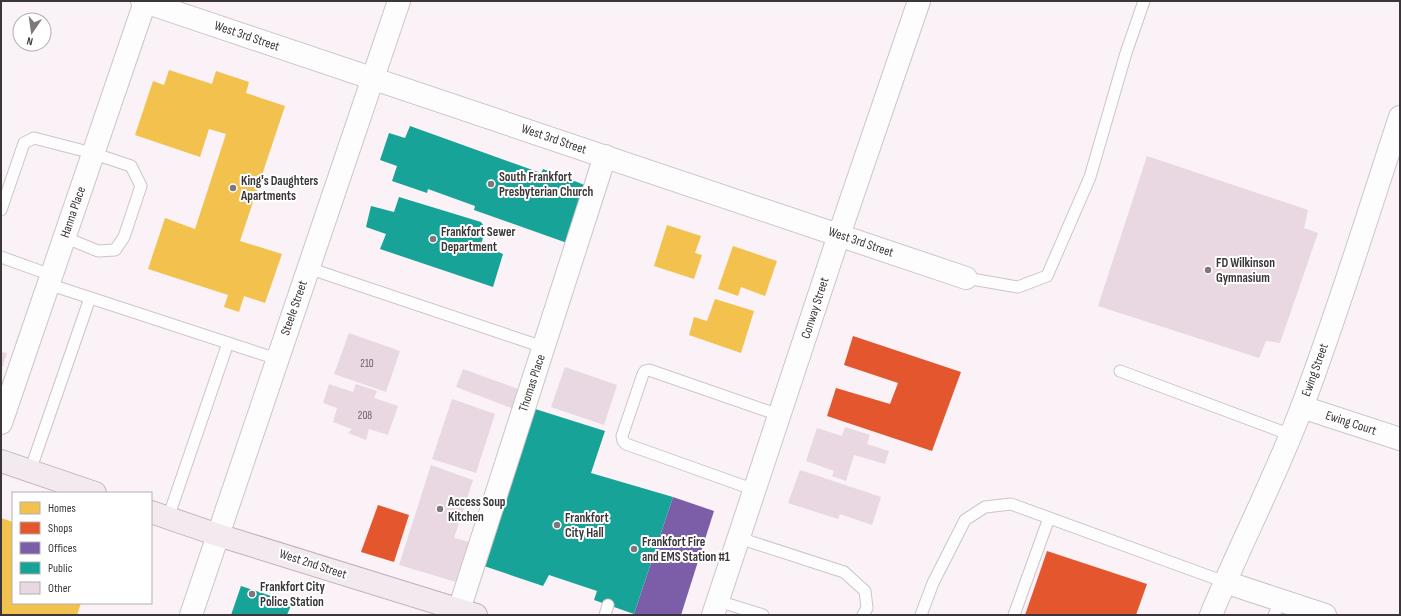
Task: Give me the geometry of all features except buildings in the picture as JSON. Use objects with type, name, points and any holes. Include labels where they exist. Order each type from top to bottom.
[{"type":"main road","points":[[1,461],[92,492]]},
{"type":"main road","name":"West 2nd Street","points":[[159,515],[218,535],[467,612]]},
{"type":"street","name":"Steele Street","points":[[191,615],[398,1]]},
{"type":"street","name":"Conway Street","points":[[716,608],[839,235],[919,1]]},
{"type":"street","name":"West 3rd Street","points":[[143,2],[966,278]]},
{"type":"street","name":"Hanna Place","points":[[1,422],[143,2]]},
{"type":"street","name":"Ewing Street","points":[[1211,615],[1271,484],[1302,407],[1400,117]]},
{"type":"street","name":"Thomas Place","points":[[467,612],[544,347],[605,156]]},
{"type":"street","name":"Ewing Court","points":[[1302,407],[1400,439]]},
{"type":"street","points":[[1225,582],[1278,608],[1325,615]]},
{"type":"lane","points":[[966,278],[1018,287],[1047,276],[1090,177],[1126,53],[1144,1]]},
{"type":"lane","points":[[1,210],[24,143],[28,140],[34,138],[92,153],[131,166],[141,186],[124,237],[115,250],[98,251],[64,237]]},
{"type":"lane","points":[[1,257],[90,298],[277,360]]},
{"type":"lane","points":[[308,268],[544,347]]},
{"type":"lane","points":[[30,471],[90,298]]},
{"type":"lane","points":[[159,515],[228,343]]},
{"type":"lane","points":[[755,490],[626,444],[622,441],[622,436],[643,374],[645,371],[649,370],[780,415]]},
{"type":"lane","points":[[1120,371],[1291,435]]},
{"type":"lane","points":[[921,615],[933,583],[965,520],[985,507],[1011,504],[1225,582]]},
{"type":"lane","points":[[1014,615],[1049,518]]},
{"type":"lane","points":[[739,538],[844,572],[865,591],[867,608],[863,615]]},
{"type":"lane","points":[[716,608],[763,615]]},
{"type":"place","name":"South Frankfort Presbyterian Church","points":[[491,184]]},
{"type":"place","name":"King's Daughters Apartments","points":[[233,188]]},
{"type":"place","name":"Frankfort Sewer Department","points":[[433,239]]},
{"type":"place","name":"FD Wilkinson Gymnasium","points":[[1208,270]]},
{"type":"place","name":"Access Soup Kitchen","points":[[440,509]]},
{"type":"place","name":"Frankfort City Hall","points":[[557,525]]},
{"type":"place","name":"Frankfort Fire and EMS Station #1","points":[[634,549]]},
{"type":"place","name":"Frankfort City Police Station","points":[[252,594]]}]
